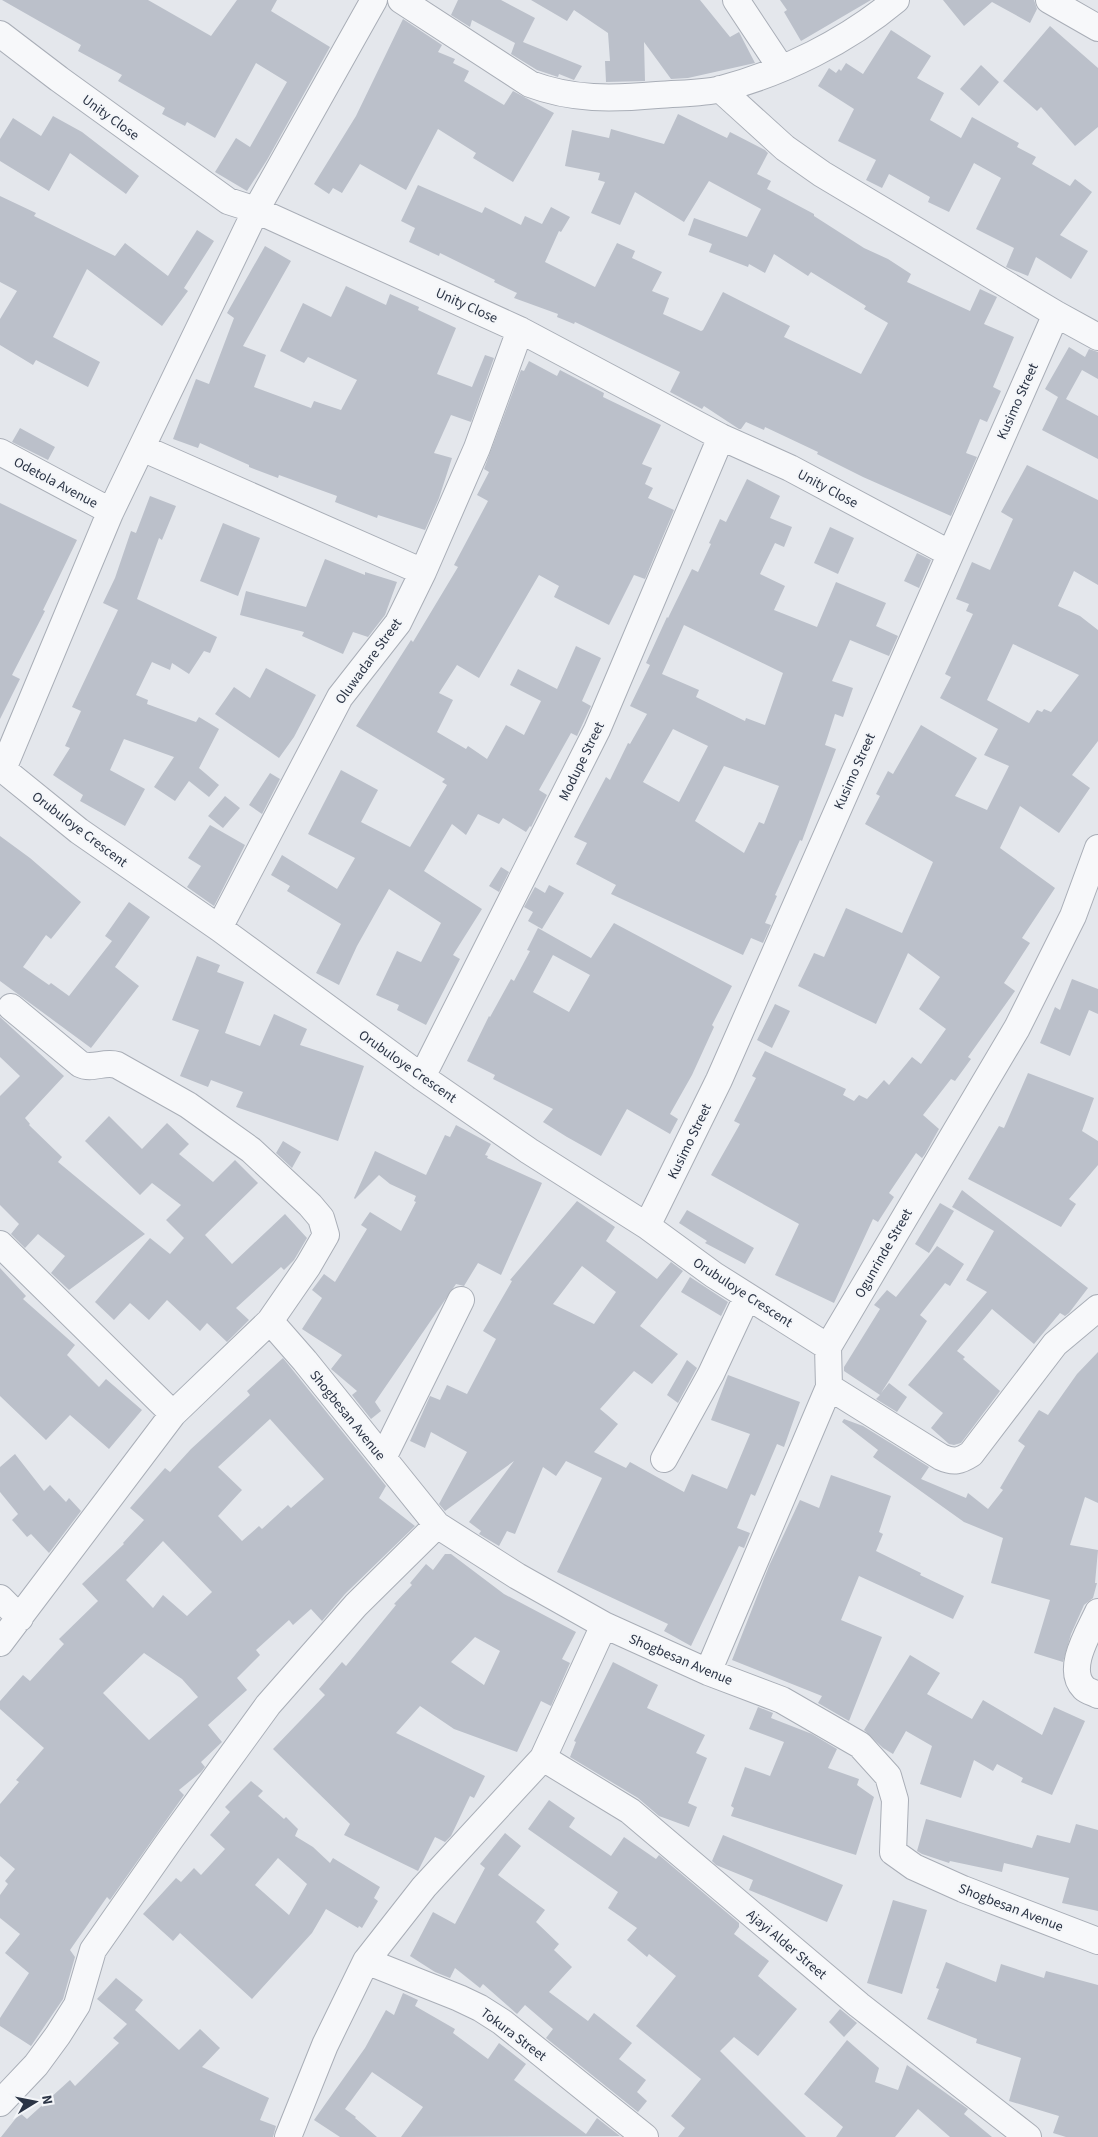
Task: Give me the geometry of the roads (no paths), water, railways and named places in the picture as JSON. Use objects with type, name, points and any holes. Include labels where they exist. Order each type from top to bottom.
[{"type":"street","points":[[2,768],[110,513],[256,210],[374,0]]},
{"type":"street","points":[[401,0],[530,84],[554,93],[579,97],[608,98],[720,89],[781,68],[821,50],[896,0]]},
{"type":"street","points":[[736,0],[781,68]]},
{"type":"street","points":[[1049,0],[1098,28]]},
{"type":"street","name":"Unity Close","points":[[0,34],[228,201],[256,210],[520,330],[721,437],[790,468],[949,553]]},
{"type":"street","points":[[720,89],[785,148],[822,174],[1056,314],[1098,336]]},
{"type":"street","name":"Kusimo Street","points":[[647,1226],[719,1080],[949,553],[1056,314]]},
{"type":"street","name":"Oluwadare Street","points":[[220,928],[340,697],[398,623],[423,572],[477,448],[520,330]]},
{"type":"street","name":"Modupe Street","points":[[422,1077],[597,730],[721,437]]},
{"type":"street","points":[[142,448],[423,572]]},
{"type":"street","name":"Odetola Avenue","points":[[0,452],[101,506],[110,513]]},
{"type":"street","name":"Orubuloye Crescent","points":[[2,768],[79,831],[220,928],[422,1077],[529,1151],[647,1226],[747,1297],[828,1347]]},
{"type":"street","name":"Ogunrinde Street","points":[[828,1347],[1017,1028],[1073,916],[1098,848]]},
{"type":"street","points":[[0,1643],[173,1414],[270,1321],[308,1266],[326,1235],[321,1218],[251,1150],[188,1106],[117,1065],[105,1064],[89,1067],[80,1064],[11,1007]]},
{"type":"street","points":[[0,1244],[173,1414]]},
{"type":"street","points":[[664,1460],[711,1374],[747,1297]]},
{"type":"street","points":[[383,1458],[461,1300]]},
{"type":"street","points":[[829,1387],[941,1457],[950,1462],[960,1461],[971,1454],[1055,1344],[1086,1316],[1098,1308]]},
{"type":"street","name":"Shogbesan Avenue","points":[[270,1321],[437,1525],[517,1576],[604,1625],[708,1672],[782,1700],[860,1745],[888,1776],[895,1800],[893,1852],[914,1867],[964,1889],[1098,1941]]},
{"type":"street","points":[[708,1672],[829,1387],[828,1347]]},
{"type":"street","points":[[0,2103],[36,2065],[58,2035],[77,2005],[93,1950],[268,1705],[356,1604],[437,1525]]},
{"type":"street","points":[[0,1598],[20,1618]]},
{"type":"street","points":[[1098,1612],[1078,1660],[1077,1676],[1084,1689],[1098,1695]]},
{"type":"street","points":[[289,2136],[325,2045],[366,1961],[424,1887],[543,1758],[604,1625]]},
{"type":"street","name":"Ajayi Alder Street","points":[[543,1758],[630,1811],[859,2005],[1028,2137]]},
{"type":"street","name":"Tokura Street","points":[[366,1961],[459,1998],[488,2012],[645,2137]]}]
